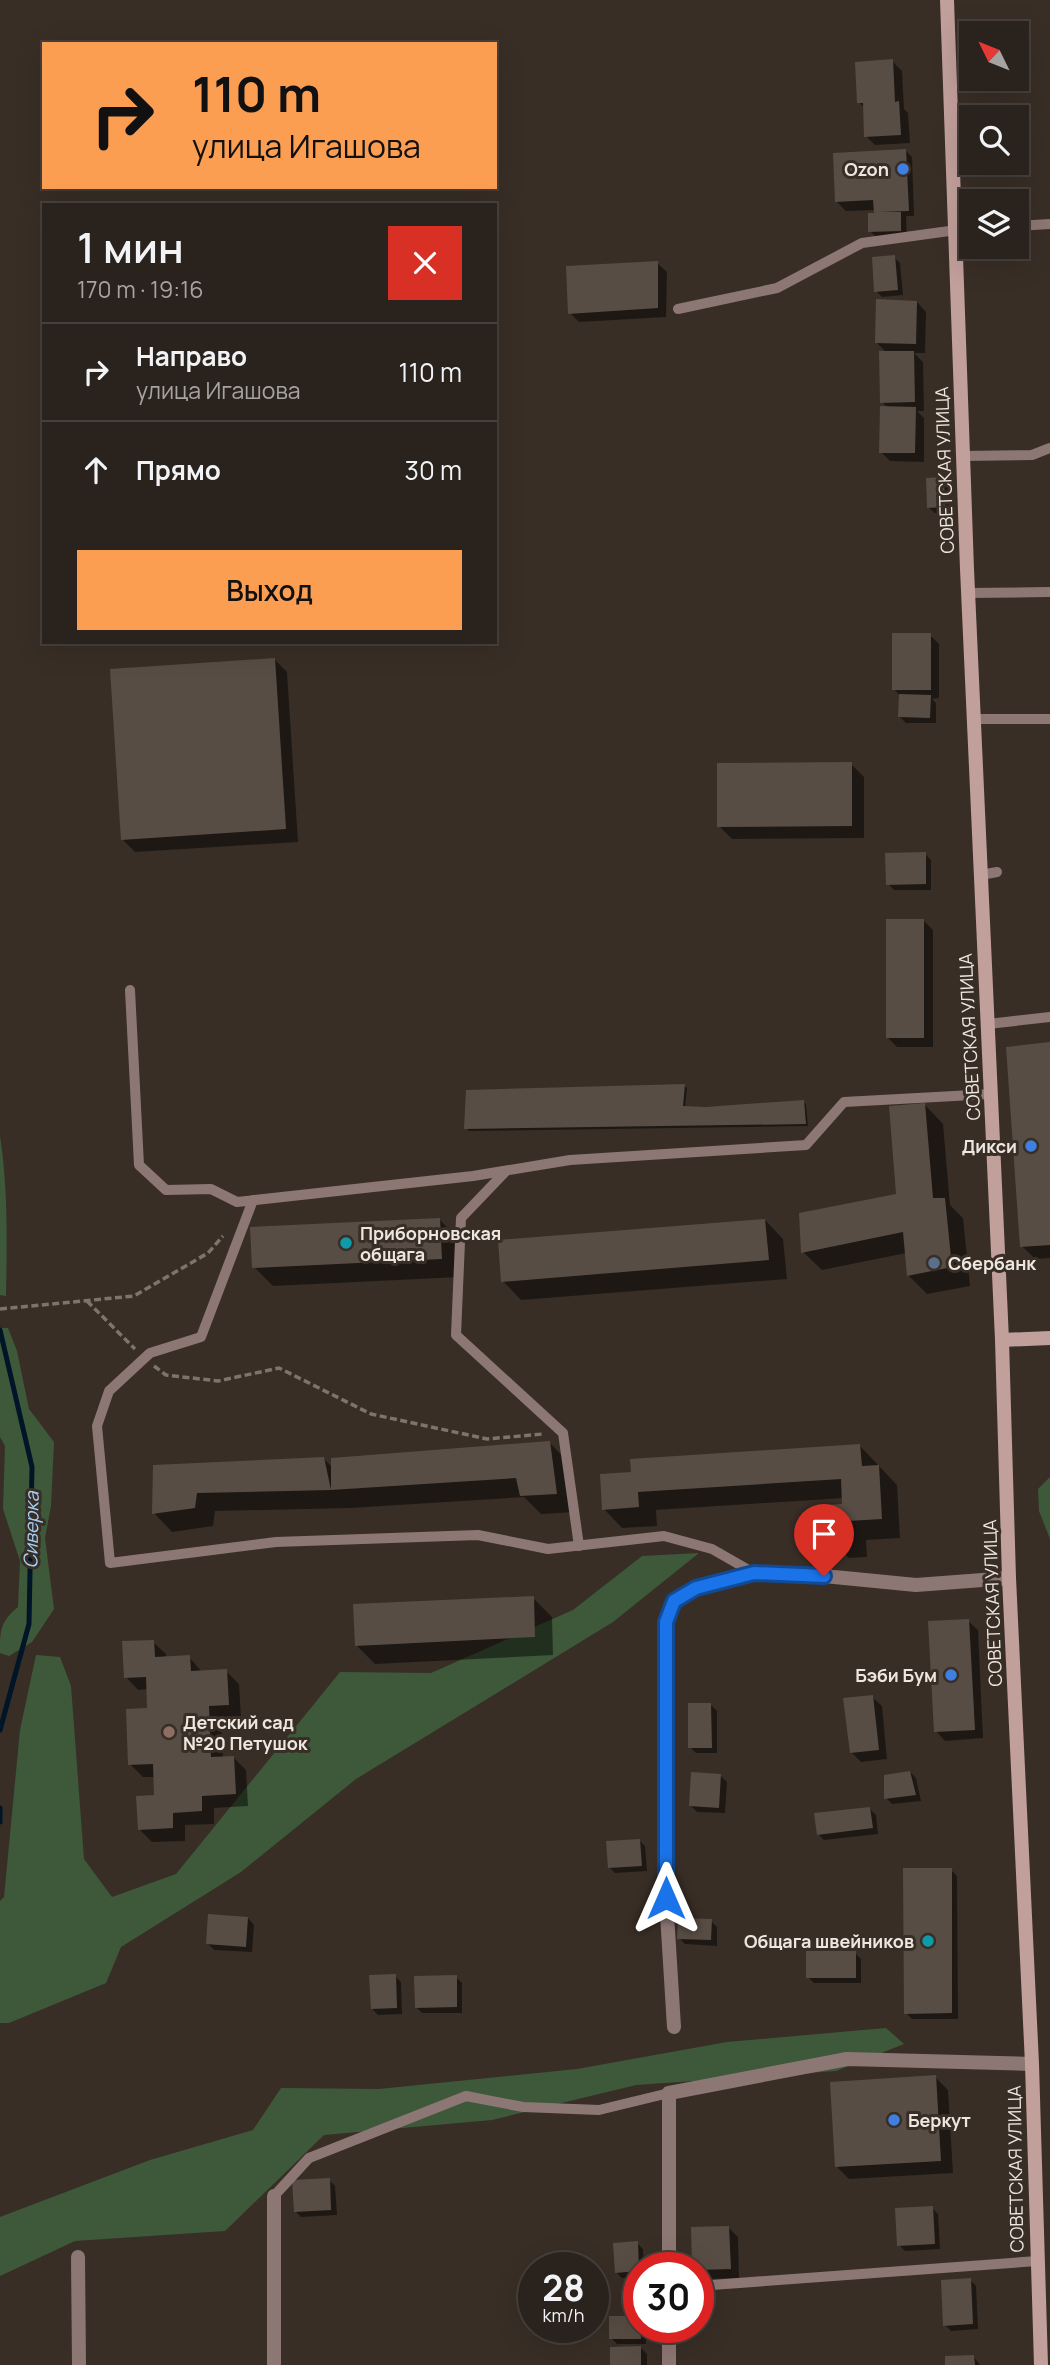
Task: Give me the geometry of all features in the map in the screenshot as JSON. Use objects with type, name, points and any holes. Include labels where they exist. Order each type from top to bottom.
[{"type":"main road","name":"СОВЕТСКАЯ УЛИЦА","points":[[947,0],[962,456],[1032,2064],[1041,2365]]},
{"type":"main road","points":[[1002,1340],[1050,1338]]},
{"type":"street","points":[[674,2027],[666,1898],[666,1622],[674,1601],[696,1588],[754,1573],[824,1576],[916,1585],[1009,1578]]},
{"type":"street","points":[[669,2252],[669,2093],[847,2059],[1032,2064]]},
{"type":"street","points":[[274,2196],[274,2365]]},
{"type":"street","points":[[78,2257],[79,2365]]},
{"type":"street","points":[[669,2343],[669,2365]]},
{"type":"lane","points":[[1029,225],[1050,224]]},
{"type":"lane","points":[[678,309],[778,288],[862,243],[959,228]]},
{"type":"lane","points":[[962,456],[1032,455],[1050,448]]},
{"type":"lane","points":[[968,593],[1050,592]]},
{"type":"lane","points":[[974,719],[1050,719]]},
{"type":"lane","points":[[981,875],[997,872]]},
{"type":"lane","points":[[130,990],[139,1165],[166,1190],[211,1189],[237,1202],[570,1160],[806,1145],[844,1102],[991,1094]]},
{"type":"lane","points":[[988,1024],[1050,1017]]},
{"type":"lane","points":[[507,1170],[461,1218],[456,1335],[563,1433],[579,1546]]},
{"type":"lane","points":[[253,1200],[201,1337],[150,1353],[109,1391],[97,1426],[110,1563],[276,1542],[478,1535],[548,1549],[664,1536],[712,1549],[754,1573]]},
{"type":"lane","points":[[274,2196],[309,2158],[466,2096],[523,2107],[599,2110],[669,2093]]},
{"type":"lane","points":[[714,2285],[1037,2261]]},
{"type":"path","points":[[0,1309],[134,1296],[208,1254],[226,1232]]},
{"type":"path","points":[[87,1301],[144,1358],[166,1375],[218,1381],[279,1368],[371,1414],[487,1438],[563,1433]]},
{"type":"green space","points":[[0,1136],[6,1195],[6,1296],[0,1295]]},
{"type":"green space","points":[[0,1328],[8,1328],[17,1351],[29,1409],[54,1442],[51,1506],[45,1538],[54,1609],[32,1642],[9,1656],[0,1653],[1,1632],[4,1622],[18,1607],[20,1561],[3,1509],[5,1446],[0,1437]]},
{"type":"green space","points":[[1050,1477],[1050,1539],[1039,1511],[1038,1489]]},
{"type":"green space","points":[[699,1553],[613,1622],[356,1779],[241,1872],[121,1947],[106,1983],[9,2023],[0,2023],[0,1901],[4,1897],[20,1730],[36,1655],[60,1657],[71,1686],[84,1859],[112,1897],[176,1874],[340,1672],[431,1673],[573,1610],[642,1556]]},
{"type":"green space","points":[[886,2028],[904,2044],[836,2071],[636,2085],[492,2120],[324,2135],[225,2231],[75,2241],[0,2276],[0,2217],[150,2160],[253,2130],[281,2088],[379,2089],[577,2069],[727,2042]]},
{"type":"building","points":[[893,59],[895,102],[899,101],[901,135],[864,137],[863,103],[857,103],[855,62]]},
{"type":"building","points":[[906,149],[909,211],[878,212],[901,212],[901,231],[868,232],[868,213],[874,213],[873,200],[835,202],[833,153]]},
{"type":"building","points":[[895,255],[898,290],[874,292],[872,257]]},
{"type":"building","points":[[658,261],[658,308],[568,314],[566,266]]},
{"type":"building","points":[[876,299],[917,301],[916,344],[875,343]]},
{"type":"building","points":[[879,351],[914,351],[915,402],[880,403]]},
{"type":"building","points":[[880,406],[916,407],[915,453],[879,453]]},
{"type":"building","points":[[944,477],[945,507],[927,508],[926,478]]},
{"type":"building","points":[[892,633],[931,633],[931,690],[892,690]]},
{"type":"building","points":[[275,658],[286,829],[121,840],[110,669]]},
{"type":"building","points":[[899,694],[931,695],[930,718],[898,717]]},
{"type":"building","points":[[852,762],[852,826],[717,827],[717,763]]},
{"type":"building","points":[[926,852],[926,884],[886,885],[885,853]]},
{"type":"building","points":[[886,919],[924,919],[924,1038],[886,1038]]},
{"type":"building","name":"Дикси","points":[[1050,1042],[1050,1245],[1020,1247],[1006,1047]]},
{"type":"building","points":[[685,1084],[683,1106],[804,1100],[806,1124],[464,1129],[466,1090]]},
{"type":"building","points":[[925,1103],[933,1198],[945,1198],[952,1267],[907,1276],[903,1232],[801,1253],[799,1213],[896,1194],[889,1106]]},
{"type":"building","name":"Приборновская общага","points":[[440,1218],[442,1259],[252,1268],[250,1227]]},
{"type":"building","points":[[765,1219],[769,1260],[501,1282],[498,1240]]},
{"type":"building","points":[[550,1441],[557,1494],[520,1496],[516,1478],[331,1490],[331,1458]]},
{"type":"building","points":[[860,1444],[862,1466],[879,1465],[882,1519],[848,1521],[849,1539],[828,1540],[826,1505],[842,1504],[841,1479],[638,1492],[639,1507],[602,1510],[600,1474],[631,1472],[630,1459]]},
{"type":"building","points":[[324,1457],[331,1490],[197,1493],[195,1508],[152,1514],[153,1465]]},
{"type":"building","points":[[534,1596],[535,1637],[355,1646],[353,1604]]},
{"type":"building","name":"Бэби Бум","points":[[969,1619],[975,1730],[934,1732],[928,1621]]},
{"type":"building","name":"Детский сад №20 Петушок","points":[[154,1640],[155,1657],[190,1655],[191,1671],[227,1669],[229,1705],[209,1706],[211,1757],[234,1756],[236,1794],[202,1796],[202,1811],[173,1813],[173,1828],[138,1830],[136,1796],[154,1795],[153,1764],[128,1765],[126,1709],[147,1708],[146,1677],[124,1678],[122,1641]]},
{"type":"building","points":[[873,1695],[879,1750],[850,1753],[843,1698]]},
{"type":"building","points":[[688,1703],[711,1703],[712,1748],[688,1748]]},
{"type":"building","points":[[910,1771],[916,1795],[884,1799],[884,1775]]},
{"type":"building","points":[[691,1772],[721,1774],[719,1808],[689,1806]]},
{"type":"building","points":[[870,1807],[873,1828],[817,1835],[814,1813]]},
{"type":"building","points":[[640,1839],[642,1866],[608,1868],[606,1841]]},
{"type":"building","name":"Общага швейников","points":[[903,1868],[952,1868],[952,2013],[904,2014]]},
{"type":"building","points":[[208,1914],[248,1917],[246,1947],[206,1944]]},
{"type":"building","points":[[678,1918],[712,1919],[711,1940],[677,1939]]},
{"type":"building","points":[[806,1951],[856,1951],[856,1978],[806,1978]]},
{"type":"building","points":[[396,1974],[397,2008],[371,2009],[369,1975]]},
{"type":"building","points":[[457,1975],[457,2007],[415,2008],[414,1976]]},
{"type":"building","points":[[936,2075],[941,2161],[835,2167],[830,2082]]},
{"type":"building","points":[[330,2178],[331,2210],[294,2212],[292,2180]]},
{"type":"building","points":[[933,2206],[935,2244],[897,2246],[895,2208]]},
{"type":"building","points":[[729,2226],[731,2269],[714,2270],[714,2252],[692,2252],[691,2227]]},
{"type":"building","points":[[638,2241],[638,2252],[623,2252],[623,2272],[615,2273],[613,2243]]},
{"type":"building","points":[[971,2278],[973,2324],[943,2326],[941,2280]]},
{"type":"building","points":[[609,2316],[623,2316],[623,2339],[609,2339]]},
{"type":"building","points":[[641,2346],[641,2365],[610,2365],[610,2347]]},
{"type":"building","points":[[974,2355],[975,2365],[945,2365],[945,2356]]},
{"type":"waterway","name":"Сиверка","points":[[0,1330],[32,1467],[29,1624],[0,1730]]},
{"type":"waterway","name":"Сиверка","points":[[0,1808],[0,1822]]},
{"type":"place","name":"Ozon","points":[[903,169]]},
{"type":"place","name":"Дикси","points":[[1031,1146]]},
{"type":"place","name":"Приборновская общага","points":[[346,1243]]},
{"type":"place","name":"Сбербанк","points":[[934,1263]]},
{"type":"place","name":"Бэби Бум","points":[[951,1675]]},
{"type":"place","name":"Детский сад №20 Петушок","points":[[169,1732]]},
{"type":"place","name":"Общага швейников","points":[[928,1941]]},
{"type":"place","name":"Беркут","points":[[894,2120]]},
{"type":"route","points":[[666,1898],[666,1622],[674,1601],[696,1588],[754,1573],[824,1576]]}]
